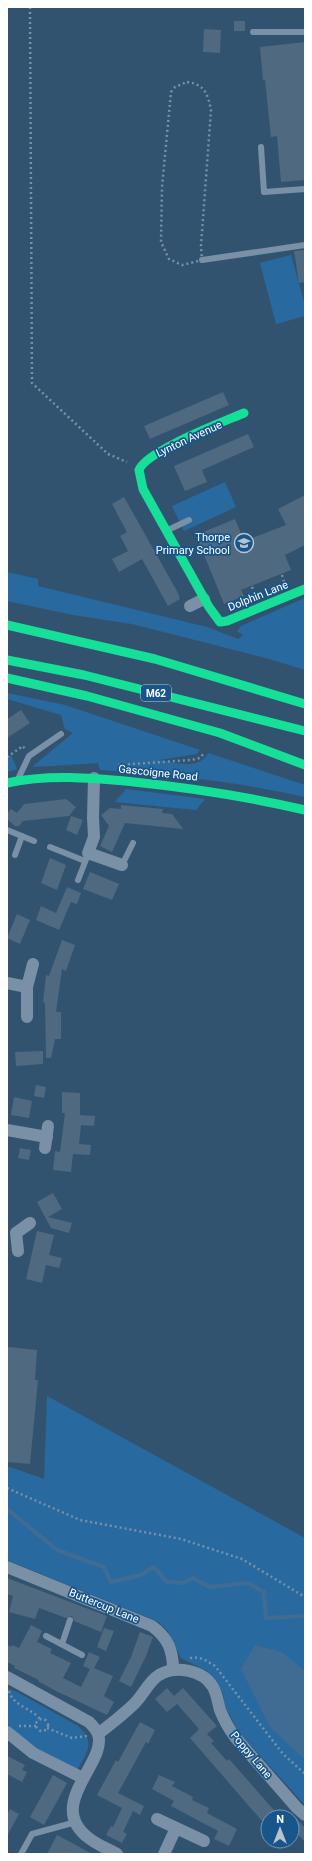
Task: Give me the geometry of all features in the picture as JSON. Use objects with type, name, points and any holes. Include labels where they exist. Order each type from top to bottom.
[{"type":"main road","name":"Lynton Avenue","points":[[140,468],[146,459],[158,452],[244,413]]},
{"type":"main road","points":[[140,468],[143,489],[204,598]]},
{"type":"main road","name":"Dolphin Lane","points":[[204,598],[216,618],[220,622],[227,622],[305,589]]},
{"type":"main road","points":[[7,625],[155,659],[305,704]]},
{"type":"main road","name":"M62","points":[[7,660],[84,675],[305,731]]},
{"type":"main road","points":[[7,678],[87,696],[220,733],[305,765]]},
{"type":"main road","name":"Gascoigne Road","points":[[7,783],[34,777],[94,778],[210,791],[305,810]]},
{"type":"street","points":[[190,606],[204,598]]},
{"type":"street","points":[[94,778],[94,837],[87,857],[122,865]]},
{"type":"street","points":[[27,1017],[27,987],[33,964]]},
{"type":"street","points":[[7,983],[27,987]]},
{"type":"street","points":[[7,1130],[47,1137]]},
{"type":"street","points":[[18,1251],[11,1230],[30,1223]]},
{"type":"street","name":"Buttercup Lane","points":[[7,1567],[78,1600],[152,1626],[162,1634],[169,1644],[173,1656],[173,1670]]},
{"type":"street","points":[[98,1734],[135,1704],[148,1686],[159,1675],[173,1670]]},
{"type":"street","name":"Poppy Lane","points":[[173,1670],[195,1672],[206,1678],[213,1687],[227,1726],[297,1808],[305,1815]]},
{"type":"street","points":[[8,1678],[89,1722],[98,1734],[99,1743],[97,1752],[77,1790],[73,1812],[76,1822],[82,1832],[99,1845],[117,1854]]},
{"type":"street","points":[[7,1732],[34,1753],[83,1778]]},
{"type":"street","points":[[157,1819],[204,1841]]},
{"type":"street","points":[[164,1854],[176,1828]]},
{"type":"lane","points":[[252,32],[305,32]]},
{"type":"lane","points":[[261,147],[264,192],[305,189]]},
{"type":"lane","points":[[202,260],[305,245]]},
{"type":"lane","points":[[166,531],[188,520]]},
{"type":"lane","points":[[17,780],[29,756],[61,734]]},
{"type":"lane","points":[[7,830],[34,841]]},
{"type":"lane","points":[[15,855],[22,836]]},
{"type":"lane","points":[[122,865],[133,843]]},
{"type":"lane","points":[[50,847],[87,857],[78,880]]},
{"type":"lane","points":[[62,1644],[70,1620]]},
{"type":"lane","points":[[46,1636],[82,1655]]},
{"type":"lane","points":[[21,1854],[32,1834],[76,1822]]},
{"type":"path","points":[[30,7],[32,382],[108,454],[140,468]]},
{"type":"path","points":[[188,82],[200,86],[205,90],[211,110],[202,260],[182,265],[169,259],[161,242],[162,187],[171,92],[175,87],[188,82]]},
{"type":"path","points":[[7,757],[23,746],[29,756]]},
{"type":"path","points":[[7,1488],[80,1520],[181,1539],[242,1559],[305,1597]]},
{"type":"path","points":[[173,1670],[186,1659],[192,1657],[207,1660],[215,1666],[283,1754],[305,1774]]},
{"type":"path","points":[[8,1678],[9,1692],[13,1700],[31,1711],[40,1719],[48,1722],[47,1728]]},
{"type":"path","points":[[40,1719],[37,1722],[36,1728],[42,1731],[47,1728]]},
{"type":"path","points":[[47,1728],[72,1738],[98,1734]]},
{"type":"shaded area","points":[[291,255],[305,305],[305,316],[276,324],[260,263]]},
{"type":"shaded area","points":[[225,482],[236,507],[184,531],[172,506]]},
{"type":"shaded area","points":[[7,572],[38,579],[38,586],[207,627],[238,639],[243,635],[237,631],[241,626],[305,598],[305,670],[266,658],[132,624],[73,615],[7,601]]},
{"type":"shaded area","points":[[7,693],[65,705],[200,750],[197,754],[159,760],[193,764],[204,759],[208,753],[305,785],[305,797],[203,779],[100,770],[98,763],[34,767],[33,766],[73,733],[65,729],[61,715],[7,699]]},
{"type":"shaded area","points":[[11,755],[17,769],[7,772],[7,758]]},
{"type":"shaded area","points":[[126,789],[205,799],[196,810],[115,802]]},
{"type":"shaded area","points":[[47,1396],[305,1538],[305,1805],[238,1731],[225,1706],[223,1694],[217,1682],[207,1671],[181,1658],[167,1630],[157,1621],[7,1560],[7,1466],[44,1479]]},
{"type":"shaded area","points":[[255,1645],[282,1652],[305,1671],[305,1760],[270,1727],[241,1669]]},
{"type":"shaded area","points":[[7,1688],[19,1693],[78,1726],[84,1732],[87,1737],[88,1748],[77,1770],[29,1745],[13,1731],[7,1723]]},
{"type":"building","points":[[234,21],[245,21],[245,31],[234,31]]},
{"type":"building","points":[[204,29],[221,30],[220,53],[203,52]]},
{"type":"building","points":[[305,42],[305,180],[281,182],[277,136],[271,137],[260,47]]},
{"type":"building","points":[[305,250],[305,282],[299,283],[294,251]]},
{"type":"building","points":[[223,392],[229,405],[150,439],[144,426]]},
{"type":"building","points":[[248,434],[254,447],[202,470],[207,482],[185,491],[174,466]]},
{"type":"building","points":[[305,495],[305,545],[285,555],[291,570],[241,590],[244,596],[224,604],[196,535],[235,519],[244,541],[286,525],[278,509]]},
{"type":"building","points":[[124,497],[178,593],[180,599],[168,606],[142,559],[119,572],[112,559],[128,551],[120,536],[127,532],[112,504]]},
{"type":"building","points":[[21,710],[30,723],[7,738],[7,719]]},
{"type":"building","points":[[66,799],[76,807],[69,816],[23,821],[19,826],[15,826],[7,819],[7,814],[11,809],[17,813],[24,804]]},
{"type":"building","points":[[121,805],[163,809],[162,813],[172,814],[183,829],[125,823],[112,852],[100,846],[109,826],[101,815],[110,808],[121,809]]},
{"type":"building","points":[[71,816],[83,820],[77,835],[66,830]]},
{"type":"building","points":[[50,858],[66,865],[57,890],[41,883]]},
{"type":"building","points":[[90,872],[119,884],[112,900],[83,889]]},
{"type":"building","points":[[67,887],[81,893],[77,904],[71,902],[59,930],[36,920],[41,906],[56,913]]},
{"type":"building","points":[[17,914],[30,920],[20,944],[7,938]]},
{"type":"building","points":[[62,940],[75,945],[66,971],[62,969],[56,1012],[61,1012],[61,1039],[55,1039],[51,1058],[46,1058],[45,1003],[43,1002],[46,975],[49,976]]},
{"type":"building","points":[[43,1051],[43,1064],[16,1066],[15,1052]]},
{"type":"building","points":[[36,1085],[46,1087],[44,1098],[34,1096]]},
{"type":"building","points":[[62,1092],[80,1093],[80,1115],[95,1116],[94,1126],[81,1125],[79,1144],[91,1145],[90,1155],[73,1154],[71,1172],[53,1170],[55,1151],[60,1152],[65,1113],[62,1113]]},
{"type":"building","points":[[14,1097],[32,1101],[29,1118],[11,1115]]},
{"type":"building","points":[[20,1148],[31,1150],[29,1160],[18,1158]]},
{"type":"building","points":[[53,1193],[62,1209],[48,1217],[72,1223],[69,1233],[51,1228],[37,1202]]},
{"type":"building","points":[[37,1231],[54,1235],[49,1255],[62,1258],[59,1268],[46,1265],[42,1283],[26,1279]]},
{"type":"building","points":[[8,1347],[37,1350],[35,1380],[38,1380],[30,1464],[7,1462]]},
{"type":"building","points":[[7,1578],[107,1616],[101,1632],[74,1621],[72,1616],[66,1618],[39,1608],[35,1619],[9,1612],[13,1596],[7,1594]]},
{"type":"building","points":[[31,1625],[42,1631],[37,1642],[52,1649],[50,1653],[71,1663],[63,1678],[81,1687],[90,1669],[83,1666],[89,1652],[100,1657],[94,1668],[113,1676],[104,1696],[114,1702],[107,1715],[56,1691],[38,1681],[39,1680],[14,1668],[15,1666],[7,1662],[7,1645],[11,1647],[12,1645],[19,1648]]},
{"type":"building","points":[[104,1628],[114,1631],[106,1651],[97,1647]]},
{"type":"building","points":[[140,1632],[153,1637],[146,1656],[131,1687],[119,1681],[131,1657]]},
{"type":"building","points":[[167,1688],[174,1696],[183,1688],[217,1726],[207,1734],[214,1741],[211,1743],[227,1761],[229,1759],[273,1809],[260,1809],[260,1819],[190,1738],[199,1729],[177,1704],[167,1712],[155,1699]]},
{"type":"building","points":[[140,1722],[155,1730],[148,1744],[146,1742],[118,1793],[144,1806],[140,1815],[133,1811],[123,1832],[127,1834],[122,1843],[106,1835],[111,1826],[113,1827],[122,1808],[97,1795],[116,1760],[118,1762]]},
{"type":"building","points":[[7,1756],[25,1765],[22,1770],[27,1772],[22,1782],[7,1774]]},
{"type":"building","points":[[53,1775],[67,1783],[44,1825],[30,1817]]},
{"type":"building","points":[[159,1775],[175,1782],[172,1786],[193,1797],[192,1800],[209,1808],[207,1813],[237,1829],[229,1846],[214,1839],[218,1831],[171,1806],[174,1801],[152,1789]]},
{"type":"building","points":[[10,1809],[19,1814],[7,1836],[7,1815]]},
{"type":"building","points":[[300,1823],[305,1828],[305,1842],[300,1837]]},
{"type":"building","points":[[57,1835],[74,1844],[92,1854],[47,1854]]},
{"type":"waterway","points":[[7,1509],[57,1550],[104,1567],[111,1582],[141,1575],[154,1567],[167,1582],[184,1583],[193,1578],[210,1587],[248,1583],[264,1592],[266,1618],[305,1616]]},
{"type":"traffic: fast","points":[[244,413],[203,430],[155,454],[145,462],[139,470],[143,489],[209,607],[220,622],[227,621],[305,589]]},
{"type":"traffic: fast","points":[[7,625],[155,659],[305,704]]},
{"type":"traffic: fast","points":[[7,660],[84,675],[305,731]]},
{"type":"traffic: fast","points":[[7,678],[87,696],[220,733],[305,765]]},
{"type":"traffic: fast","points":[[7,783],[39,778],[86,778],[220,793],[305,810]]},
{"type":"place","name":"Thorpe Primary School","points":[[244,543]]}]
